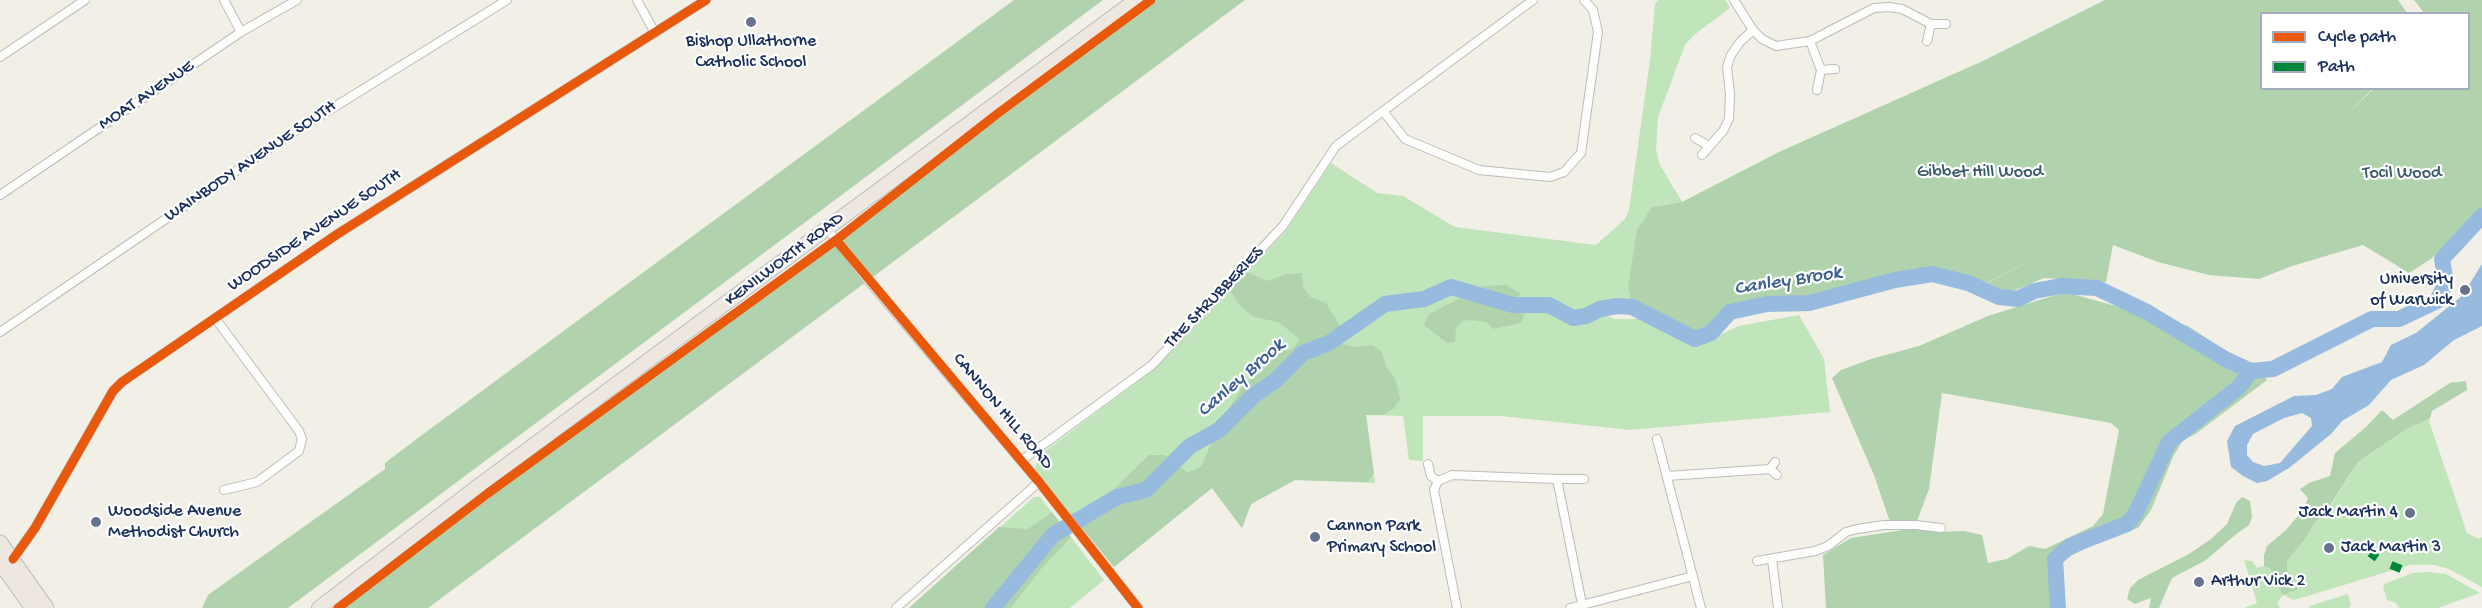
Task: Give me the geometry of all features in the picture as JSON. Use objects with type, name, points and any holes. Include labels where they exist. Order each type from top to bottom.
[{"type":"highway","points":[[0,543],[4,565],[33,608]]},
{"type":"highway","points":[[4,565],[46,608]]},
{"type":"main road","name":"KENILWORTH ROAD","points":[[320,608],[481,484],[1136,0]]},
{"type":"street","points":[[0,57],[85,0]]},
{"type":"street","points":[[224,0],[241,32]]},
{"type":"street","name":"MOAT AVENUE","points":[[0,195],[241,32],[297,0]]},
{"type":"street","name":"WAINBODY AVENUE SOUTH","points":[[0,332],[286,137],[507,0]]},
{"type":"street","points":[[637,0],[655,33]]},
{"type":"street","name":"WOODSIDE AVENUE SOUTH","points":[[4,565],[35,528],[117,386],[336,235],[706,0]]},
{"type":"street","name":"THE SHRUBBERIES","points":[[1021,461],[1152,365],[1283,226],[1336,147],[1533,0]]},
{"type":"street","points":[[1383,111],[1405,139],[1479,170],[1550,177],[1564,172],[1581,153],[1598,32],[1593,10],[1584,0]]},
{"type":"street","points":[[1734,0],[1753,30],[1762,39],[1776,46],[1810,41],[1874,8],[1902,9],[1931,24],[1946,24]]},
{"type":"street","points":[[1927,40],[1931,24]]},
{"type":"street","points":[[1702,155],[1723,131],[1729,119],[1730,94],[1727,67],[1731,55],[1740,42],[1753,30]]},
{"type":"street","points":[[1810,41],[1821,70],[1817,90]]},
{"type":"street","points":[[1821,70],[1835,69]]},
{"type":"street","points":[[1695,138],[1709,146]]},
{"type":"street","name":"CANNON HILL ROAD","points":[[827,229],[1039,482],[1138,608]]},
{"type":"street","points":[[215,318],[299,431],[302,439],[299,450],[256,482],[224,490]]},
{"type":"street","points":[[1657,439],[1701,608]]},
{"type":"street","points":[[1428,464],[1431,476],[1438,482]]},
{"type":"street","points":[[1667,476],[1774,469]]},
{"type":"street","points":[[1457,608],[1434,490],[1438,482],[1452,476],[1584,479]]},
{"type":"street","points":[[1557,479],[1582,604]]},
{"type":"street","points":[[896,608],[1039,482]]},
{"type":"street","points":[[1758,561],[1815,551],[1828,546],[1846,532],[1878,521],[1941,528]]},
{"type":"street","points":[[1772,559],[1778,608]]},
{"type":"street","points":[[1570,608],[1693,576]]},
{"type":"green space","points":[[1014,0],[1103,0],[288,608],[202,608],[208,595],[385,469],[385,463],[422,435]]},
{"type":"green space","points":[[1157,0],[1245,0],[428,608],[338,608],[485,501],[821,247]]},
{"type":"green space","points":[[1658,0],[1725,0],[1730,8],[1694,35],[1685,45],[1658,117],[1656,149],[1659,163],[1682,202],[1652,207],[1628,288],[1632,305],[1605,304],[1594,309],[1614,319],[1644,319],[1697,345],[1739,326],[1799,315],[1824,359],[1830,412],[1630,430],[1501,416],[1423,416],[1423,461],[1409,460],[1403,416],[1366,415],[1375,483],[1295,480],[1251,504],[1242,528],[1212,488],[1114,567],[1035,471],[1037,457],[1156,368],[1285,232],[1331,163],[1377,193],[1403,196],[1455,227],[1596,245],[1625,219],[1629,210],[1650,60],[1655,4]]},
{"type":"green space","name":"Gibbet Hill Wood","points":[[2105,0],[2398,0],[2406,12],[2260,12],[2260,90],[2371,90],[2344,118],[2372,90],[2470,90],[2470,12],[2423,12],[2414,0],[2482,0],[2482,211],[2431,259],[2409,273],[2363,245],[2292,266],[2259,279],[2209,275],[2158,262],[2113,245],[2106,282],[2044,278],[2009,293],[1987,283],[2040,256],[1986,283],[1959,274],[1930,270],[1806,299],[1769,300],[1727,308],[1709,331],[1695,336],[1646,309],[1632,305],[1628,288],[1637,230],[1652,207],[1682,202],[1779,152],[1985,60]]},
{"type":"green space","points":[[1247,272],[1267,281],[1286,274],[1302,273],[1303,287],[1310,297],[1326,303],[1340,326],[1333,336],[1345,345],[1358,347],[1372,345],[1381,351],[1386,366],[1396,380],[1400,399],[1393,409],[1383,415],[1366,415],[1374,473],[1368,482],[1295,480],[1251,504],[1242,528],[1212,488],[1114,567],[1081,527],[1097,512],[1112,491],[1149,455],[1165,455],[1188,473],[1201,466],[1223,418],[1244,384],[1262,372],[1273,353],[1293,349],[1300,339],[1278,322],[1254,317],[1238,304],[1230,290]]},
{"type":"green space","points":[[1506,285],[1520,293],[1516,302],[1524,315],[1521,323],[1493,329],[1487,322],[1462,321],[1456,328],[1455,342],[1447,343],[1424,325],[1429,314],[1484,286]]},
{"type":"green space","points":[[2065,292],[2188,326],[2232,355],[2257,367],[2267,380],[2194,435],[2183,440],[2173,457],[2151,510],[2138,528],[2110,537],[2060,561],[2064,608],[1826,608],[1823,555],[1851,538],[1916,528],[1940,532],[1964,531],[1982,535],[1988,563],[2007,559],[2029,546],[2045,549],[2093,526],[2103,514],[2119,430],[2111,423],[1942,393],[1929,489],[1917,521],[1890,522],[1874,475],[1832,378],[1841,370],[1919,346],[1988,316]]},
{"type":"green space","points":[[2466,381],[2467,390],[2432,411],[2430,418],[2405,430],[2358,462],[2325,513],[2313,525],[2287,561],[2287,569],[2298,589],[2283,595],[2270,569],[2264,566],[2264,555],[2267,546],[2286,530],[2303,510],[2308,498],[2300,489],[2309,483],[2330,476],[2335,453],[2382,410],[2393,420],[2450,383]]},
{"type":"green space","points":[[2430,418],[2429,421],[2467,533],[2479,539],[2482,537],[2482,587],[2449,569],[2435,565],[2410,565],[2294,600],[2283,595],[2277,603],[2280,608],[2244,608],[2257,603],[2244,560],[2252,561],[2257,568],[2264,566],[2270,569],[2273,579],[2298,589],[2287,569],[2287,561],[2313,525],[2326,513],[2358,462],[2405,430]]},
{"type":"green space","points":[[1034,497],[1040,497],[1104,580],[1070,608],[909,608]]},
{"type":"green space","points":[[2242,497],[2250,501],[2252,517],[2249,525],[2206,560],[2172,578],[2159,608],[2149,608],[2151,598],[2135,604],[2127,599],[2130,588],[2138,580],[2189,554],[2211,539],[2227,524],[2236,503]]},
{"type":"green space","points":[[1052,512],[1071,537],[1041,569],[1011,608],[909,608],[999,527],[1028,529]]},
{"type":"green space","points":[[2413,573],[2446,574],[2480,593],[2438,608],[2399,608],[2396,603],[2387,600],[2384,584]]},
{"type":"green space","points":[[2348,594],[2351,605],[2349,608],[2311,608],[2309,606]]},
{"type":"water","points":[[2482,264],[2482,326],[2454,340],[2424,365],[2391,380],[2369,405],[2342,421],[2331,434],[2289,468],[2267,481],[2257,483],[2231,467],[2227,441],[2235,426],[2294,396],[2316,395],[2332,389],[2342,377],[2382,362],[2391,345],[2416,333],[2462,296]],"holes":[[[2302,413],[2311,418],[2312,426],[2280,463],[2264,466],[2253,462],[2247,455],[2247,445],[2253,434],[2284,418]]]},
{"type":"waterway","name":"Canley Brook","points":[[993,608],[1053,535],[1117,497],[1146,490],[1190,446],[1219,430],[1253,396],[1276,380],[1303,353],[1329,343],[1385,304],[1424,299],[1451,287],[1513,305],[1549,305],[1573,318],[1586,316],[1600,309],[1617,306],[1632,307],[1695,339],[1711,333],[1730,312],[1767,304],[1809,303],[1895,280],[1932,274],[1968,283],[1999,297],[2018,299],[2034,291],[2061,286],[2097,288],[2147,312],[2227,360],[2251,371],[2273,369],[2372,319],[2399,319],[2437,301],[2446,283],[2442,259],[2482,216]]},
{"type":"waterway","points":[[2058,608],[2055,559],[2070,546],[2127,524],[2136,513],[2169,442],[2239,387],[2251,371]]},
{"type":"marked path","points":[[2370,553],[2377,558]]},
{"type":"marked path","points":[[2391,565],[2401,569]]},
{"type":"cycle path","points":[[13,559],[35,528],[113,391],[122,382],[336,235],[706,0]]},
{"type":"cycle path","points":[[338,608],[487,494],[836,240],[997,114],[1151,0]]},
{"type":"cycle path","points":[[836,240],[1039,482],[1138,608]]},
{"type":"place","name":"Bishop Ullathorne Catholic School","points":[[751,22]]},
{"type":"place","name":"University of Warwick","points":[[2465,290]]},
{"type":"place","name":"Jack Martin 4","points":[[2410,513]]},
{"type":"place","name":"Woodside Avenue Methodist Church","points":[[96,522]]},
{"type":"place","name":"Cannon Park Primary School","points":[[1315,537]]},
{"type":"place","name":"Jack Martin 3","points":[[2329,548]]},
{"type":"place","name":"Arthur Vick 2","points":[[2199,582]]},
{"type":"park label","name":"Tocil Wood","points":[[2402,174]]}]
